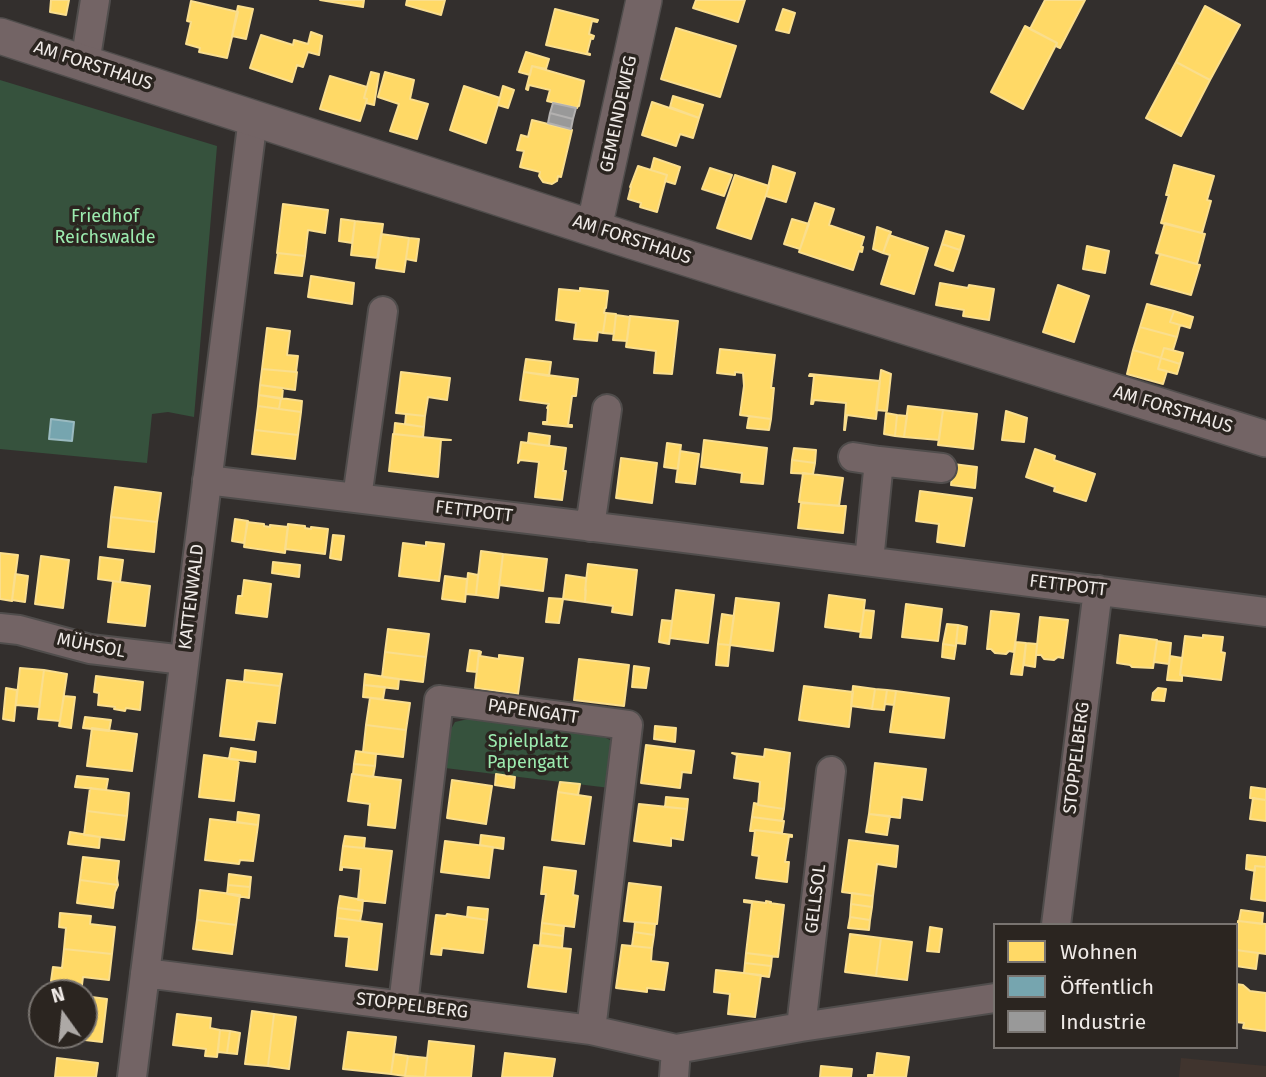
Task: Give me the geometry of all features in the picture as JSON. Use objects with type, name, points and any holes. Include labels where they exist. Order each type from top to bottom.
[{"type":"street","points":[[85,63],[95,0]]},
{"type":"street","name":"GEMEINDEWEG","points":[[594,228],[644,0]]},
{"type":"street","name":"AM FORSTHAUS","points":[[0,36],[594,228],[1266,439]]},
{"type":"street","name":"KATTENWALD","points":[[132,1077],[253,118]]},
{"type":"street","points":[[357,498],[383,311]]},
{"type":"street","points":[[590,527],[607,409]]},
{"type":"street","points":[[869,561],[866,459],[942,468]]},
{"type":"street","name":"FETTPOTT","points":[[207,480],[1266,611]]},
{"type":"street","name":"STOPPELBERG","points":[[1056,923],[1098,590]]},
{"type":"street","name":"MÜHSOL","points":[[0,628],[19,630],[90,649],[184,660]]},
{"type":"street","name":"PAPENGATT","points":[[404,1005],[439,700],[480,705],[628,725],[591,1030]]},
{"type":"street","name":"GELLSOL","points":[[802,1027],[831,771]]},
{"type":"street","name":"STOPPELBERG","points":[[145,973],[591,1030],[676,1049],[993,998]]},
{"type":"street","points":[[674,1077],[676,1049]]},
{"type":"shaded area","points":[[1181,1058],[1266,1066],[1266,1077],[1179,1077]]},
{"type":"green space","name":"Friedhof Reichswalde","points":[[0,80],[217,146],[194,417],[168,412],[152,414],[147,463],[0,449]]},
{"type":"green space","name":"Spielplatz Papengatt","points":[[468,719],[600,735],[612,741],[610,788],[445,768],[448,734],[455,722]]},
{"type":"building: Wohnen","points":[[51,0],[69,0],[66,15],[50,12]]},
{"type":"building: Wohnen","points":[[320,0],[364,0],[363,7]]},
{"type":"building: Wohnen","points":[[407,0],[445,0],[441,15],[406,5]]},
{"type":"building: Wohnen","points":[[696,0],[745,0],[738,22],[693,8]]},
{"type":"building: Wohnen","points":[[1045,0],[1085,0],[1060,48],[1056,46],[1057,43],[1030,29]]},
{"type":"building: Wohnen","points":[[191,1],[238,12],[227,58],[199,52],[200,48],[186,44],[191,22],[187,21]]},
{"type":"building: Wohnen","points":[[238,6],[253,9],[246,39],[232,36]]},
{"type":"building: Wohnen","points":[[1205,6],[1240,25],[1210,80],[1176,62]]},
{"type":"building: Wohnen","points":[[555,9],[598,20],[592,21],[589,34],[594,36],[587,53],[590,55],[546,45]]},
{"type":"building: Wohnen","points":[[783,9],[795,13],[789,33],[776,30]]},
{"type":"building: Wohnen","points":[[1025,26],[1057,43],[1023,109],[991,92]]},
{"type":"building: Wohnen","points":[[676,28],[736,46],[720,97],[661,79]]},
{"type":"building: Wohnen","points":[[311,32],[322,36],[319,55],[308,52],[303,67],[297,65],[292,82],[250,68],[261,35],[293,45],[294,40],[308,44]]},
{"type":"building: Wohnen","points":[[526,52],[549,59],[546,69],[532,66],[530,75],[519,72]]},
{"type":"building: Wohnen","points":[[1176,62],[1210,80],[1181,136],[1146,118]]},
{"type":"building: Wohnen","points":[[532,66],[584,81],[579,106],[577,108],[547,101],[550,90],[529,85],[528,90],[526,89]]},
{"type":"building: Wohnen","points":[[371,72],[379,74],[374,105],[366,103],[367,99],[364,98]]},
{"type":"building: Wohnen","points":[[385,72],[414,80],[410,99],[428,104],[417,139],[390,131],[399,104],[378,97]]},
{"type":"building: Wohnen","points":[[330,76],[367,87],[364,98],[367,99],[360,121],[320,109]]},
{"type":"building: Wohnen","points":[[464,86],[500,98],[486,143],[450,130]]},
{"type":"building: Wohnen","points":[[503,86],[514,90],[508,108],[498,105]]},
{"type":"building: Wohnen","points":[[673,96],[703,105],[699,118],[670,107]]},
{"type":"building: Wohnen","points":[[652,102],[699,118],[693,138],[680,134],[676,146],[642,135]]},
{"type":"building: Wohnen","points":[[532,120],[572,130],[561,177],[558,176],[557,181],[552,184],[543,182],[539,176],[540,172],[520,167],[524,151],[517,150],[521,135],[528,137]]},
{"type":"building: Wohnen","points":[[654,158],[680,167],[675,184],[665,181],[667,175],[651,170]]},
{"type":"building: Wohnen","points":[[1174,165],[1214,176],[1207,200],[1211,201],[1202,233],[1161,223]]},
{"type":"building: Wohnen","points":[[638,166],[667,175],[657,212],[640,207],[641,203],[628,199]]},
{"type":"building: Wohnen","points":[[773,166],[795,173],[786,202],[766,196]]},
{"type":"building: Wohnen","points":[[710,168],[732,175],[724,196],[702,189]]},
{"type":"building: Wohnen","points":[[735,175],[769,186],[751,239],[717,228]]},
{"type":"building: Wohnen","points":[[815,203],[834,209],[829,225],[864,237],[862,252],[859,251],[853,270],[799,252]]},
{"type":"building: Wohnen","points":[[283,204],[328,210],[325,233],[308,230],[305,256],[277,253]]},
{"type":"building: Wohnen","points":[[341,219],[355,221],[352,243],[339,241]]},
{"type":"building: Wohnen","points":[[792,219],[809,224],[800,249],[784,244]]},
{"type":"building: Wohnen","points":[[355,221],[383,224],[378,258],[351,255]]},
{"type":"building: Wohnen","points":[[1165,223],[1205,234],[1197,264],[1156,253]]},
{"type":"building: Wohnen","points":[[877,227],[891,232],[883,253],[873,249]]},
{"type":"building: Wohnen","points":[[946,231],[964,236],[960,250],[942,244]]},
{"type":"building: Wohnen","points":[[381,234],[409,238],[404,272],[376,268]]},
{"type":"building: Wohnen","points":[[889,235],[928,248],[914,294],[881,284],[890,255],[883,253]]},
{"type":"building: Wohnen","points":[[409,238],[419,239],[416,261],[406,259]]},
{"type":"building: Wohnen","points":[[942,244],[960,250],[953,271],[935,265]]},
{"type":"building: Wohnen","points":[[1087,246],[1109,251],[1105,273],[1083,269]]},
{"type":"building: Wohnen","points":[[278,253],[305,256],[302,276],[275,273]]},
{"type":"building: Wohnen","points":[[1160,254],[1200,265],[1191,295],[1151,284]]},
{"type":"building: Wohnen","points":[[311,276],[354,283],[352,304],[308,297]]},
{"type":"building: Wohnen","points":[[940,283],[994,289],[989,320],[963,316],[964,310],[936,305]]},
{"type":"building: Wohnen","points":[[1058,285],[1089,296],[1074,342],[1043,332]]},
{"type":"building: Wohnen","points":[[580,288],[608,291],[603,333],[598,332],[597,341],[574,339],[576,323],[556,320],[559,289],[580,291]]},
{"type":"building: Wohnen","points":[[1147,304],[1174,311],[1170,322],[1180,325],[1177,337],[1140,327]]},
{"type":"building: Wohnen","points":[[1174,311],[1193,317],[1190,328],[1170,322]]},
{"type":"building: Wohnen","points":[[606,313],[616,314],[614,334],[603,333]]},
{"type":"building: Wohnen","points":[[616,315],[630,317],[627,341],[613,340]]},
{"type":"building: Wohnen","points":[[630,316],[678,321],[672,374],[654,373],[656,351],[626,347]]},
{"type":"building: Wohnen","points":[[1140,327],[1177,337],[1173,350],[1164,348],[1161,358],[1133,350]]},
{"type":"building: Wohnen","points":[[267,328],[290,331],[287,355],[298,356],[296,372],[262,369]]},
{"type":"building: Wohnen","points":[[1164,348],[1183,353],[1180,364],[1161,358]]},
{"type":"building: Wohnen","points":[[720,349],[775,355],[771,419],[740,415],[743,373],[717,373]]},
{"type":"building: Wohnen","points":[[1133,350],[1161,358],[1158,369],[1167,371],[1163,384],[1127,374]]},
{"type":"building: Wohnen","points":[[1161,358],[1180,364],[1177,374],[1158,369]]},
{"type":"building: Wohnen","points":[[526,359],[551,362],[549,376],[524,372]]},
{"type":"building: Wohnen","points":[[262,369],[297,372],[295,390],[260,385]]},
{"type":"building: Wohnen","points":[[881,370],[891,374],[887,411],[876,410]]},
{"type":"building: Wohnen","points":[[401,372],[450,378],[447,400],[428,397],[425,416],[396,413]]},
{"type":"building: Wohnen","points":[[524,372],[578,379],[576,396],[572,396],[568,425],[572,427],[543,424],[547,422],[549,404],[520,400]]},
{"type":"building: Wohnen","points":[[810,374],[880,381],[876,419],[847,415],[844,430],[846,403],[814,400],[811,404],[814,376],[809,376]]},
{"type":"building: Wohnen","points":[[260,385],[283,388],[282,399],[259,395]]},
{"type":"building: Wohnen","points":[[259,395],[281,398],[279,409],[258,406]]},
{"type":"building: Wohnen","points":[[281,398],[302,401],[301,412],[279,409]]},
{"type":"building: Wohnen","points":[[258,406],[301,412],[298,435],[255,430]]},
{"type":"building: Wohnen","points":[[908,406],[943,410],[939,440],[904,437]]},
{"type":"building: Wohnen","points":[[943,410],[977,414],[973,449],[938,445]]},
{"type":"building: Wohnen","points":[[1006,411],[1027,418],[1024,442],[1002,440]]},
{"type":"building: Wohnen","points":[[886,413],[897,415],[895,436],[884,434]]},
{"type":"building: Wohnen","points":[[406,414],[425,416],[424,427],[405,424]]},
{"type":"building: Wohnen","points":[[897,415],[907,416],[904,437],[895,436]]},
{"type":"building: Wohnen","points":[[749,416],[771,419],[769,430],[747,428]]},
{"type":"building: Wohnen","points":[[395,423],[424,427],[423,437],[394,434]]},
{"type":"building: Wohnen","points":[[255,430],[298,435],[295,459],[252,454]]},
{"type":"building: Wohnen","points":[[529,433],[550,436],[549,446],[528,443]]},
{"type":"building: Wohnen","points":[[393,434],[451,440],[441,440],[438,477],[389,471]]},
{"type":"building: Wohnen","points":[[704,440],[767,448],[763,484],[741,482],[742,473],[701,467]]},
{"type":"building: Wohnen","points":[[521,442],[566,448],[562,500],[535,497],[539,462],[520,460],[518,463]]},
{"type":"building: Wohnen","points":[[667,443],[681,445],[678,469],[664,467]]},
{"type":"building: Wohnen","points":[[794,448],[816,450],[815,463],[792,460]]},
{"type":"building: Wohnen","points":[[1035,449],[1055,456],[1054,460],[1095,474],[1086,501],[1054,491],[1055,487],[1026,477]]},
{"type":"building: Wohnen","points":[[680,451],[699,454],[695,484],[676,482]]},
{"type":"building: Wohnen","points":[[621,458],[657,463],[652,503],[616,498]]},
{"type":"building: Wohnen","points":[[792,460],[815,463],[813,474],[791,473]]},
{"type":"building: Wohnen","points":[[953,464],[977,467],[975,488],[951,485]]},
{"type":"building: Wohnen","points":[[803,473],[843,478],[839,506],[799,502]]},
{"type":"building: Wohnen","points":[[115,487],[161,493],[157,522],[111,517]]},
{"type":"building: Wohnen","points":[[920,491],[972,498],[964,546],[937,542],[939,524],[916,521]]},
{"type":"building: Wohnen","points":[[801,503],[846,506],[843,533],[798,528]]},
{"type":"building: Wohnen","points":[[111,517],[157,522],[154,552],[108,547]]},
{"type":"building: Wohnen","points":[[235,519],[248,521],[244,543],[232,541]]},
{"type":"building: Wohnen","points":[[247,522],[270,527],[288,527],[285,553],[244,547]]},
{"type":"building: Wohnen","points":[[288,524],[311,529],[328,529],[325,554],[285,549]]},
{"type":"building: Wohnen","points":[[333,535],[344,536],[341,560],[330,558]]},
{"type":"building: Wohnen","points":[[426,542],[444,544],[439,581],[399,576],[403,543],[426,546]]},
{"type":"building: Wohnen","points":[[481,551],[503,554],[498,598],[476,595]]},
{"type":"building: Wohnen","points":[[0,553],[18,555],[12,601],[0,599]]},
{"type":"building: Wohnen","points":[[503,554],[547,559],[543,591],[499,585]]},
{"type":"building: Wohnen","points":[[41,556],[69,560],[63,608],[35,604]]},
{"type":"building: Wohnen","points":[[100,557],[123,560],[120,582],[98,579]]},
{"type":"building: Wohnen","points":[[273,562],[300,565],[299,577],[272,573]]},
{"type":"building: Wohnen","points":[[588,564],[637,570],[632,615],[612,612],[613,606],[585,602]]},
{"type":"building: Wohnen","points":[[468,573],[478,575],[476,595],[466,594]]},
{"type":"building: Wohnen","points":[[15,574],[28,576],[25,602],[12,600]]},
{"type":"building: Wohnen","points":[[566,575],[586,578],[585,602],[563,599]]},
{"type":"building: Wohnen","points":[[445,576],[467,579],[465,602],[442,599]]},
{"type":"building: Wohnen","points":[[244,580],[271,584],[267,617],[236,613]]},
{"type":"building: Wohnen","points":[[113,581],[150,586],[145,626],[108,622]]},
{"type":"building: Wohnen","points":[[676,590],[714,595],[708,643],[670,638]]},
{"type":"building: Wohnen","points":[[829,595],[865,600],[861,632],[825,627]]},
{"type":"building: Wohnen","points":[[549,598],[563,599],[559,623],[546,622]]},
{"type":"building: Wohnen","points":[[736,598],[779,603],[773,651],[730,645]]},
{"type":"building: Wohnen","points":[[906,604],[942,609],[938,641],[902,637]]},
{"type":"building: Wohnen","points":[[864,610],[874,611],[871,638],[860,637]]},
{"type":"building: Wohnen","points":[[991,611],[1019,614],[1014,652],[995,653],[987,649]]},
{"type":"building: Wohnen","points":[[722,614],[734,616],[730,645],[718,644]]},
{"type":"building: Wohnen","points":[[1040,617],[1068,620],[1063,658],[1044,659],[1041,655],[1036,655]]},
{"type":"building: Wohnen","points":[[662,620],[672,621],[669,644],[659,642]]},
{"type":"building: Wohnen","points":[[947,624],[958,625],[956,646],[943,644]]},
{"type":"building: Wohnen","points":[[958,625],[967,627],[965,644],[956,643]]},
{"type":"building: Wohnen","points":[[388,629],[429,634],[426,657],[385,652]]},
{"type":"building: Wohnen","points":[[1120,635],[1157,640],[1153,668],[1117,663]]},
{"type":"building: Wohnen","points":[[1203,635],[1223,637],[1221,652],[1225,653],[1221,680],[1180,675],[1185,636],[1203,638]]},
{"type":"building: Wohnen","points":[[1157,641],[1171,643],[1169,664],[1154,662]]},
{"type":"building: Wohnen","points":[[1016,642],[1026,643],[1022,675],[1011,674]]},
{"type":"building: Wohnen","points":[[1026,643],[1037,644],[1035,667],[1024,665]]},
{"type":"building: Wohnen","points":[[718,644],[730,645],[728,666],[716,665]]},
{"type":"building: Wohnen","points":[[943,644],[956,646],[954,659],[942,657]]},
{"type":"building: Wohnen","points":[[470,650],[479,651],[477,672],[467,671]]},
{"type":"building: Wohnen","points":[[479,651],[480,656],[499,659],[499,655],[523,658],[518,694],[475,688]]},
{"type":"building: Wohnen","points":[[385,652],[426,657],[423,682],[382,677]]},
{"type":"building: Wohnen","points":[[1170,656],[1182,658],[1182,681],[1167,680]]},
{"type":"building: Wohnen","points":[[579,659],[629,665],[624,706],[574,700]]},
{"type":"building: Wohnen","points":[[634,666],[649,668],[646,688],[632,687]]},
{"type":"building: Wohnen","points":[[20,668],[44,670],[39,707],[16,705]]},
{"type":"building: Wohnen","points":[[44,670],[67,674],[60,721],[38,719]]},
{"type":"building: Wohnen","points":[[245,670],[282,674],[280,686],[244,682]]},
{"type":"building: Wohnen","points":[[365,674],[399,679],[398,689],[364,685]]},
{"type":"building: Wohnen","points":[[96,676],[143,682],[140,710],[126,708],[125,711],[98,705],[99,693],[94,692]]},
{"type":"building: Wohnen","points":[[227,680],[280,686],[275,723],[257,721],[254,740],[220,736]]},
{"type":"building: Wohnen","points":[[364,685],[385,687],[383,699],[363,697]]},
{"type":"building: Wohnen","points":[[804,686],[853,692],[849,727],[799,720]]},
{"type":"building: Wohnen","points":[[853,686],[875,689],[872,709],[851,706]]},
{"type":"building: Wohnen","points":[[6,688],[17,690],[14,721],[3,719]]},
{"type":"building: Wohnen","points":[[1158,688],[1166,689],[1164,701],[1152,700],[1153,693]]},
{"type":"building: Wohnen","points":[[875,689],[887,690],[884,710],[872,709]]},
{"type":"building: Wohnen","points":[[887,690],[896,691],[894,705],[885,704]]},
{"type":"building: Wohnen","points":[[896,691],[949,698],[944,738],[890,732]]},
{"type":"building: Wohnen","points":[[64,696],[75,697],[71,728],[59,726]]},
{"type":"building: Wohnen","points":[[370,698],[410,703],[406,730],[366,725]]},
{"type":"building: Wohnen","points":[[85,717],[111,720],[109,731],[83,728]]},
{"type":"building: Wohnen","points":[[366,725],[406,730],[403,757],[363,752]]},
{"type":"building: Wohnen","points":[[655,726],[676,728],[675,742],[654,739]]},
{"type":"building: Wohnen","points":[[92,728],[137,734],[132,771],[87,766]]},
{"type":"building: Wohnen","points":[[646,745],[694,751],[691,773],[682,772],[680,788],[641,783]]},
{"type":"building: Wohnen","points":[[231,748],[256,752],[255,762],[229,759]]},
{"type":"building: Wohnen","points":[[765,749],[790,753],[784,809],[758,805],[760,782],[734,778],[737,755],[732,753],[764,757]]},
{"type":"building: Wohnen","points":[[356,751],[376,754],[375,766],[354,764]]},
{"type":"building: Wohnen","points":[[204,755],[239,760],[234,801],[199,797]]},
{"type":"building: Wohnen","points":[[875,763],[926,769],[922,800],[902,797],[900,818],[869,814]]},
{"type":"building: Wohnen","points":[[354,764],[375,766],[373,777],[353,774]]},
{"type":"building: Wohnen","points":[[352,774],[401,780],[395,828],[368,825],[370,804],[348,801]]},
{"type":"building: Wohnen","points":[[496,774],[515,777],[514,788],[495,785]]},
{"type":"building: Wohnen","points":[[77,776],[108,779],[106,790],[75,787]]},
{"type":"building: Wohnen","points":[[452,780],[492,786],[486,824],[447,818]]},
{"type":"building: Wohnen","points":[[560,782],[580,784],[578,795],[558,792]]},
{"type":"building: Wohnen","points":[[1251,787],[1266,789],[1266,800],[1250,798]]},
{"type":"building: Wohnen","points":[[90,788],[129,793],[127,816],[87,811]]},
{"type":"building: Wohnen","points":[[558,792],[591,797],[584,844],[552,840]]},
{"type":"building: Wohnen","points":[[666,797],[688,799],[687,809],[665,807]]},
{"type":"building: Wohnen","points":[[1253,798],[1266,800],[1266,821],[1250,819]]},
{"type":"building: Wohnen","points":[[754,803],[784,809],[782,821],[752,817]]},
{"type":"building: Wohnen","points":[[639,804],[687,809],[683,840],[671,838],[671,846],[634,841]]},
{"type":"building: Wohnen","points":[[87,811],[127,816],[124,840],[84,835]]},
{"type":"building: Wohnen","points":[[238,812],[259,815],[258,825],[237,822]]},
{"type":"building: Wohnen","points":[[869,814],[890,816],[887,835],[866,832]]},
{"type":"building: Wohnen","points":[[752,817],[784,821],[782,833],[750,831]]},
{"type":"building: Wohnen","points":[[210,819],[258,825],[253,861],[240,860],[239,864],[205,860]]},
{"type":"building: Wohnen","points":[[755,830],[792,835],[789,836],[785,862],[789,862],[787,882],[756,878],[759,856],[752,855]]},
{"type":"building: Wohnen","points":[[70,832],[100,837],[99,848],[68,844]]},
{"type":"building: Wohnen","points":[[481,835],[504,838],[503,849],[480,845]]},
{"type":"building: Wohnen","points":[[345,836],[365,838],[364,848],[343,846]]},
{"type":"building: Wohnen","points":[[849,840],[898,846],[896,867],[877,864],[873,896],[842,892]]},
{"type":"building: Wohnen","points":[[445,841],[493,847],[489,878],[441,872]]},
{"type":"building: Wohnen","points":[[343,846],[392,851],[385,903],[358,900],[361,869],[342,867],[340,870]]},
{"type":"building: Wohnen","points":[[1247,855],[1266,857],[1266,867],[1255,866],[1255,871],[1246,869]]},
{"type":"building: Wohnen","points":[[83,857],[119,861],[118,885],[80,880]]},
{"type":"building: Wohnen","points":[[1255,866],[1266,867],[1266,901],[1251,899]]},
{"type":"building: Wohnen","points":[[544,867],[576,871],[573,895],[578,896],[574,927],[542,923],[546,894],[541,894]]},
{"type":"building: Wohnen","points":[[229,874],[251,877],[250,887],[228,885]]},
{"type":"building: Wohnen","points":[[80,880],[118,885],[113,908],[77,903]]},
{"type":"building: Wohnen","points":[[629,883],[661,887],[657,924],[624,921]]},
{"type":"building: Wohnen","points":[[228,885],[250,887],[249,898],[227,894]]},
{"type":"building: Wohnen","points":[[200,890],[240,895],[236,925],[197,920]]},
{"type":"building: Wohnen","points":[[852,893],[873,896],[872,907],[851,904]]},
{"type":"building: Wohnen","points":[[340,896],[363,900],[362,911],[338,908]]},
{"type":"building: Wohnen","points":[[744,900],[784,905],[778,957],[746,953],[752,903]]},
{"type":"building: Wohnen","points":[[851,904],[872,907],[870,920],[850,917]]},
{"type":"building: Wohnen","points":[[468,907],[488,909],[487,920],[467,917]]},
{"type":"building: Wohnen","points":[[338,908],[362,911],[360,921],[337,918]]},
{"type":"building: Wohnen","points":[[1241,910],[1263,913],[1262,924],[1239,921]]},
{"type":"building: Wohnen","points":[[60,913],[91,916],[90,924],[115,927],[112,954],[64,949],[66,928],[59,927]]},
{"type":"building: Wohnen","points":[[436,915],[487,920],[483,953],[442,948],[441,955],[431,954]]},
{"type":"building: Wohnen","points":[[850,917],[870,920],[869,930],[848,928]]},
{"type":"building: Wohnen","points":[[337,918],[382,924],[377,970],[346,966],[349,937],[335,936]]},
{"type":"building: Wohnen","points":[[197,920],[236,925],[232,954],[193,949]]},
{"type":"building: Wohnen","points":[[635,922],[655,924],[654,935],[634,932]]},
{"type":"building: Wohnen","points":[[542,923],[564,926],[563,936],[541,933]]},
{"type":"building: Wohnen","points":[[1238,923],[1266,924],[1266,954],[1238,950]]},
{"type":"building: Wohnen","points":[[930,927],[942,929],[939,952],[927,951]]},
{"type":"building: Wohnen","points":[[634,932],[654,935],[652,948],[632,946]]},
{"type":"building: Wohnen","points":[[541,933],[563,936],[562,948],[540,945]]},
{"type":"building: Wohnen","points":[[850,934],[881,938],[876,976],[845,972]]},
{"type":"building: Wohnen","points":[[881,938],[912,942],[907,980],[876,976]]},
{"type":"building: Wohnen","points":[[534,945],[571,949],[566,992],[528,987]]},
{"type":"building: Wohnen","points":[[622,945],[652,948],[651,961],[668,963],[664,990],[647,988],[647,992],[616,988]]},
{"type":"building: Wohnen","points":[[64,949],[112,954],[109,980],[83,977],[51,979],[53,967],[62,968]]},
{"type":"building: Wohnen","points":[[1238,950],[1258,953],[1256,969],[1238,966]]},
{"type":"building: Wohnen","points":[[746,953],[772,956],[771,966],[745,963]]},
{"type":"building: Wohnen","points":[[745,963],[771,966],[769,977],[744,973]]},
{"type":"building: Wohnen","points":[[716,970],[761,975],[755,1017],[728,1014],[730,994],[714,992]]},
{"type":"building: Wohnen","points":[[1238,984],[1250,991],[1266,993],[1266,1031],[1243,1028],[1244,1023],[1238,1022]]},
{"type":"building: Wohnen","points":[[98,998],[107,999],[102,1042],[98,1042]]},
{"type":"building: Wohnen","points":[[252,1011],[274,1014],[268,1066],[245,1064]]},
{"type":"building: Wohnen","points":[[177,1014],[211,1018],[210,1028],[220,1030],[217,1057],[205,1056],[206,1049],[173,1045]]},
{"type":"building: Wohnen","points":[[274,1014],[296,1017],[289,1069],[268,1066]]},
{"type":"building: Wohnen","points":[[220,1030],[230,1031],[227,1053],[218,1052]]},
{"type":"building: Wohnen","points":[[230,1031],[240,1033],[237,1054],[227,1053]]},
{"type":"building: Wohnen","points":[[348,1032],[396,1037],[391,1074],[343,1069]]},
{"type":"building: Wohnen","points":[[429,1041],[474,1046],[471,1077],[425,1077]]},
{"type":"building: Wohnen","points":[[505,1053],[555,1059],[552,1077],[502,1077]]},
{"type":"building: Wohnen","points":[[877,1053],[909,1057],[906,1077],[868,1077],[874,1075]]},
{"type":"building: Wohnen","points":[[394,1054],[408,1056],[405,1076],[391,1074]]},
{"type":"building: Wohnen","points":[[408,1056],[427,1058],[425,1077],[405,1076]]},
{"type":"building: Wohnen","points":[[57,1058],[98,1063],[96,1077],[55,1077]]},
{"type":"building: Wohnen","points":[[821,1066],[852,1069],[851,1077],[820,1077]]},
{"type":"building: Öffentlich","points":[[51,419],[74,422],[72,441],[49,439]]},
{"type":"building: Industrie","points":[[553,103],[576,108],[573,119],[550,113]]},
{"type":"building: Industrie","points":[[550,113],[573,119],[571,129],[548,123]]}]
